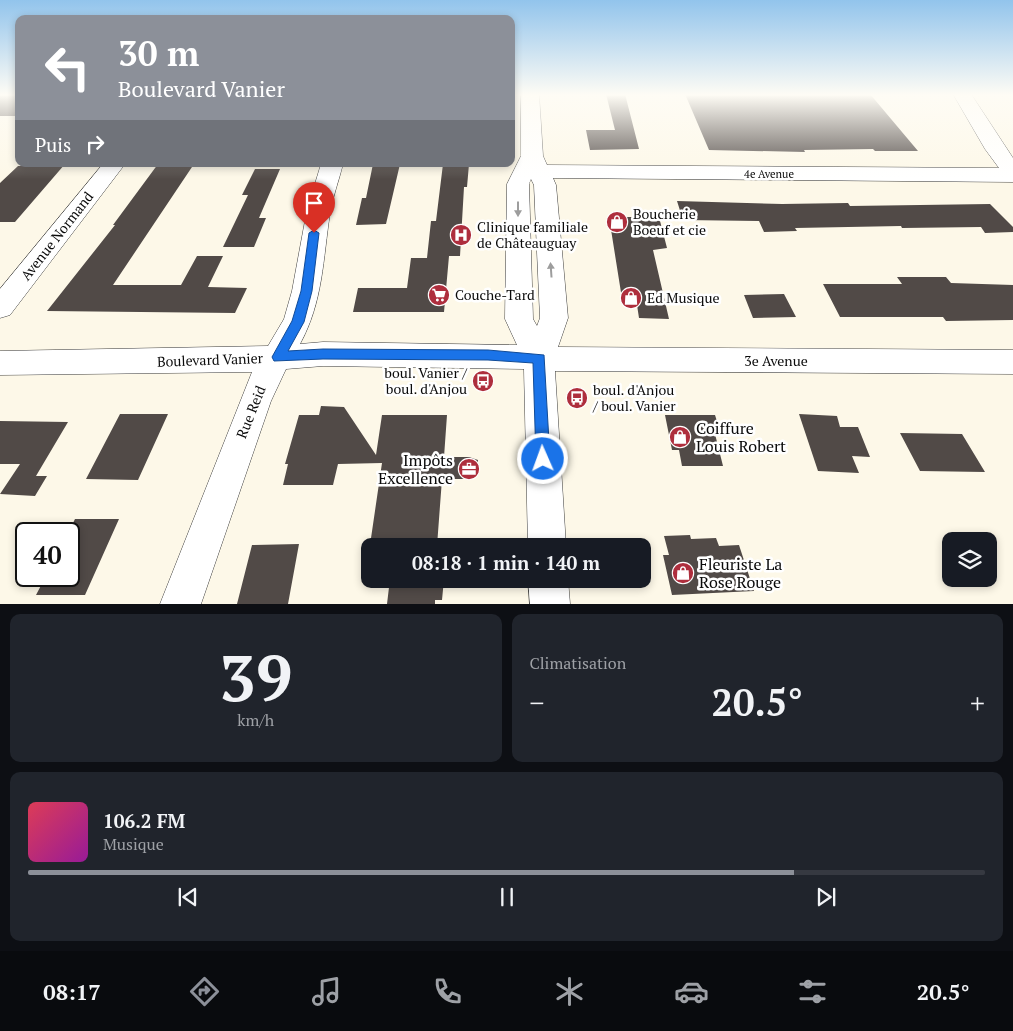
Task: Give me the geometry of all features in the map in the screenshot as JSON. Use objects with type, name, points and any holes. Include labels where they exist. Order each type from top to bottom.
[{"type":"street","points":[[531,122],[532,166],[546,185],[554,318],[539,358],[547,538]]},
{"type":"street","points":[[979,122],[995,149],[1013,173]]},
{"type":"street","points":[[532,166],[518,184],[519,319],[539,358]]},
{"type":"street","name":"4e Avenue","points":[[532,166],[1013,173]]},
{"type":"street","name":"Avenue Normand","points":[[0,308],[112,167]]},
{"type":"street","name":"Rue Reid","points":[[180,604],[255,401],[295,329],[302,307],[319,210],[331,167]]},
{"type":"street","name":"Boulevard Vanier","points":[[0,363],[244,360],[323,354],[488,355],[539,358]]},
{"type":"street","name":"3e Avenue","points":[[539,358],[1013,362]]},
{"type":"street","points":[[549,588],[550,604]]},
{"type":"building","points":[[613,122],[632,122],[639,149],[590,150],[586,130],[615,130]]},
{"type":"building","points":[[697,122],[894,122],[918,151],[875,151],[873,149],[804,150],[805,152],[709,150]]},
{"type":"building","points":[[17,167],[62,167],[15,222],[0,222],[0,183]]},
{"type":"building","points":[[156,167],[192,167],[113,285],[181,285],[197,256],[223,256],[208,287],[247,288],[235,313],[47,311],[115,225],[113,225]]},
{"type":"building","points":[[372,167],[399,167],[386,224],[356,225],[362,198],[366,198]]},
{"type":"building","points":[[443,167],[469,167],[467,187],[464,187],[460,256],[449,256],[444,312],[353,312],[358,288],[407,288],[411,258],[427,258],[431,221],[436,221]]},
{"type":"building","points":[[255,169],[280,169],[259,218],[266,218],[254,247],[223,247],[248,195],[242,195]]},
{"type":"building","points":[[677,201],[782,204],[848,203],[850,206],[990,204],[1013,227],[1013,232],[985,233],[981,227],[902,228],[901,226],[795,228],[797,231],[764,232],[759,221],[683,220]]},
{"type":"building","points":[[609,217],[659,217],[667,248],[653,250],[669,319],[639,318],[637,305],[623,305]]},
{"type":"building","points":[[897,277],[946,277],[951,283],[1013,285],[1013,320],[946,321],[943,317],[840,317],[823,284],[902,284]]},
{"type":"building","points":[[784,294],[796,317],[753,318],[744,295]]},
{"type":"building","points":[[321,406],[344,407],[376,455],[382,415],[447,415],[444,457],[469,457],[478,460],[477,470],[470,479],[442,479],[438,538],[371,538],[382,463],[338,464],[333,485],[283,485],[288,464],[285,464],[299,415],[319,415]]},
{"type":"building","points":[[120,414],[168,414],[138,480],[86,479]]},
{"type":"building","points":[[799,414],[837,416],[840,427],[858,427],[870,457],[852,456],[859,473],[818,471]]},
{"type":"building","points":[[665,415],[715,415],[721,434],[715,434],[723,466],[682,466],[679,450],[672,450]]},
{"type":"building","points":[[0,421],[68,422],[36,476],[47,476],[35,496],[0,494],[20,464],[0,464]]},
{"type":"building","points":[[900,433],[962,434],[985,472],[920,471]]},
{"type":"building","points":[[75,519],[119,519],[85,595],[36,595],[40,587],[80,587],[80,522],[74,522]]},
{"type":"building","points":[[690,535],[691,539],[716,538],[719,546],[739,545],[754,591],[672,595],[663,555],[669,555],[664,536]]},
{"type":"building","points":[[299,544],[288,604],[237,604],[252,545]]},
{"type":"building","points":[[389,588],[443,588],[442,600],[435,600],[435,604],[387,604]]},
{"type":"place","name":"Boucherie Boeuf et cie","points":[[617,222]]},
{"type":"place","name":"Clinique familiale de Châteauguay","points":[[461,235]]},
{"type":"place","name":"Couche-Tard","points":[[439,295]]},
{"type":"place","name":"Ed Musique","points":[[631,298]]},
{"type":"place","name":"boul. Vanier / boul. d'Anjou","points":[[483,381]]},
{"type":"place","name":"boul. d'Anjou / boul. Vanier","points":[[577,398]]},
{"type":"place","name":"Coiffure Louis Robert","points":[[680,437]]},
{"type":"place","name":"Impôts Excellence","points":[[469,469]]},
{"type":"place","name":"Fleuriste La Rose Rouge","points":[[683,573]]},
{"type":"route","points":[[314,233],[306,291],[298,322],[278,357],[323,354],[488,355],[539,358],[543,459]]}]
